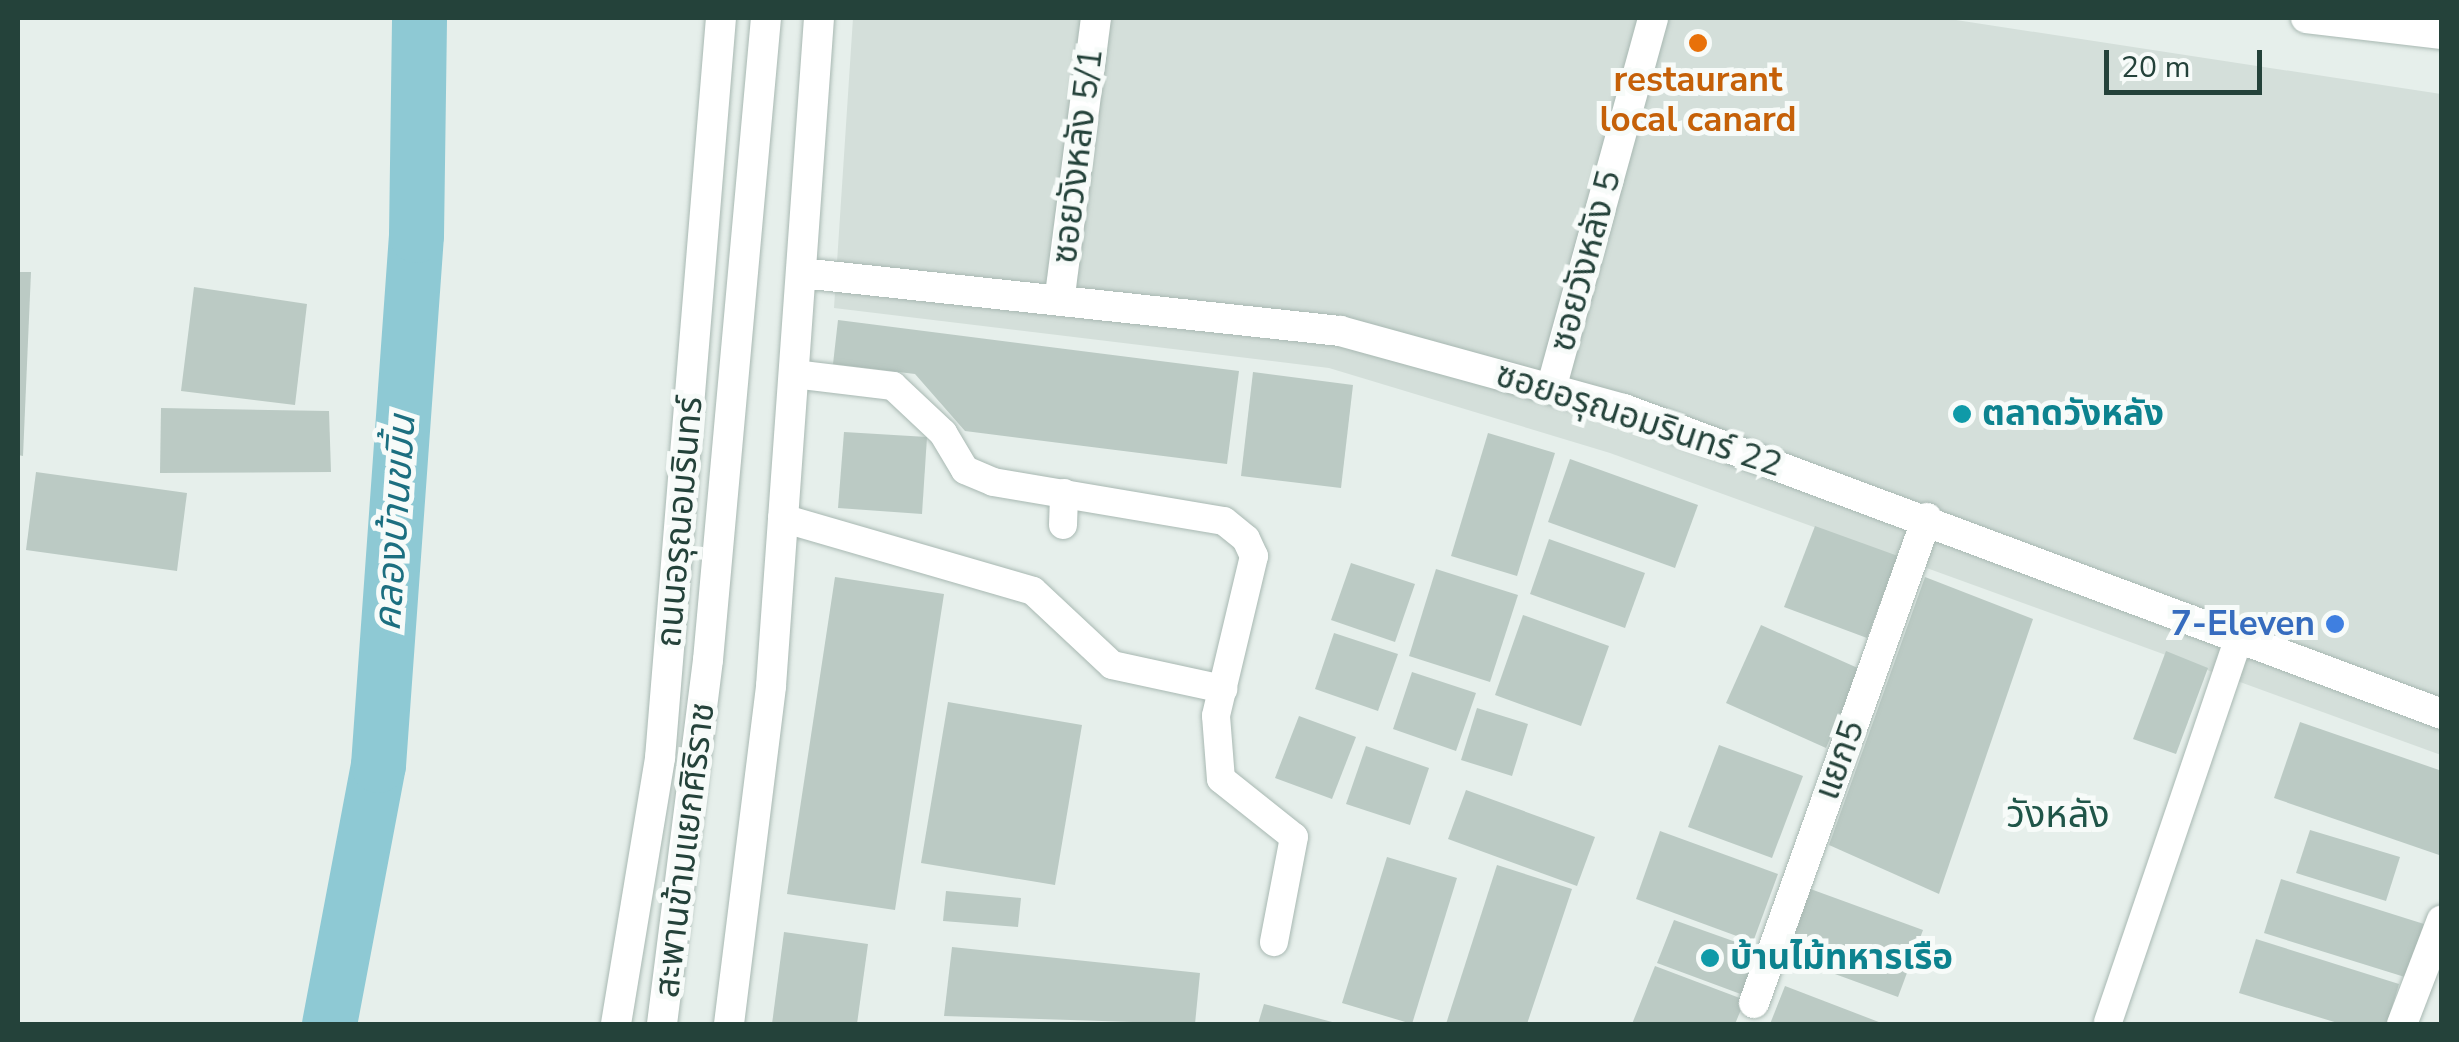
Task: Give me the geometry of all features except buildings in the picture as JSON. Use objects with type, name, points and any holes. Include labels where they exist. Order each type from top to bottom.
[{"type":"street","name":"ถนนอรุณอมรินทร์","points":[[616,1024],[660,758],[721,18]]},
{"type":"street","name":"สะพานข้ามแยกศิริราช","points":[[662,1024],[708,660],[766,18]]},
{"type":"street","points":[[729,1024],[758,828],[819,18]]},
{"type":"street","name":"ซอยวังหลัง 5/1","points":[[1060,295],[1096,18]]},
{"type":"street","name":"ซอยวังหลัง 5","points":[[1552,389],[1653,18]]},
{"type":"street","points":[[2306,18],[2442,34]]},
{"type":"street","name":"ซอยอรุณอมรินทร์ 22","points":[[800,273],[1060,295],[1340,331],[1552,389],[1927,518],[2442,714]]},
{"type":"street","name":"แยก5","points":[[1754,1003],[1927,518]]},
{"type":"street","points":[[2402,1024],[2442,920]]},
{"type":"lane","points":[[794,374],[894,386],[943,433],[966,470],[1064,494],[1224,521],[1246,539],[1254,556],[1222,689],[1221,778],[1294,837],[1274,942]]},
{"type":"lane","points":[[1063,525],[1064,494]]},
{"type":"lane","points":[[782,518],[1034,591],[1112,665],[1222,689]]},
{"type":"lane","points":[[2108,1022],[2239,638]]},
{"type":"shaded area","name":"ตลาดวังหลัง","points":[[853,18],[1943,18],[2441,94],[2441,755],[1610,453],[1329,368],[834,308]]},
{"type":"waterway","name":"คลองบ้านขมิ้น","points":[[329,1024],[378,765],[416,235],[419,18]]},
{"type":"place","name":"restaurant local canard","points":[[1698,43]]},
{"type":"place","name":"ตลาดวังหลัง","points":[[1962,414]]},
{"type":"place","name":"7-Eleven","points":[[2335,624]]},
{"type":"place","name":"บ้านไม้ทหารเรือ","points":[[1710,958]]},
{"type":"district","name":"วังหลัง","points":[[2058,815]]}]
